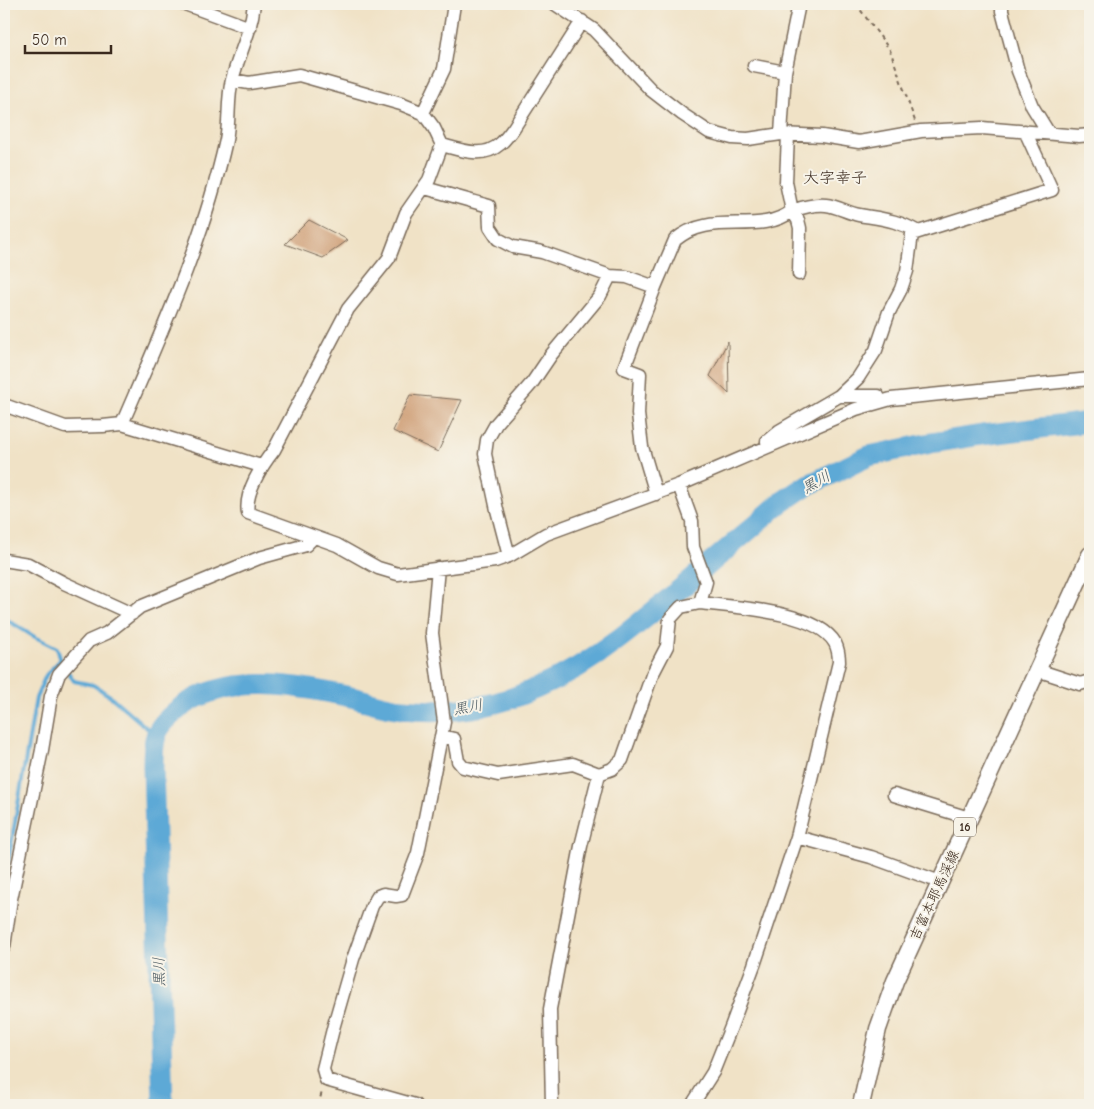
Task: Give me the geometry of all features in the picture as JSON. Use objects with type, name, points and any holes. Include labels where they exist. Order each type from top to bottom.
[{"type":"main road","name":"吉富本耶馬渓線","points":[[861,1105],[873,1048],[886,1006],[904,962],[1090,555]]},
{"type":"street","points":[[185,4],[250,28]]},
{"type":"street","points":[[122,424],[181,287],[215,181],[226,138],[232,80],[250,28],[254,4]]},
{"type":"street","points":[[423,113],[444,68],[454,4]]},
{"type":"street","points":[[555,4],[594,30],[651,90],[709,132],[732,138],[748,139],[785,134],[822,136],[859,142],[918,132],[982,128],[1079,136],[1090,135]]},
{"type":"street","points":[[799,4],[785,72],[786,182],[792,211],[798,220],[800,228],[799,274]]},
{"type":"street","points":[[1002,4],[1002,11],[1018,71],[1032,106],[1048,132]]},
{"type":"street","points":[[442,145],[475,153],[487,152],[500,145],[513,129],[582,21]]},
{"type":"street","points":[[754,66],[785,72]]},
{"type":"street","points":[[232,80],[250,83],[299,75],[400,104],[423,113],[434,128],[442,145],[425,188],[406,212],[388,258],[348,309],[274,450],[261,466],[246,503],[248,513],[337,545],[378,568],[398,574],[410,574],[438,568],[495,561],[509,556],[546,534],[680,485],[856,409],[891,399],[1090,379]]},
{"type":"street","points":[[767,446],[767,441],[779,431],[839,396],[858,378],[876,350],[889,312],[901,288],[907,271],[912,234],[1052,190],[1025,131]]},
{"type":"street","points":[[425,188],[489,206],[490,227],[498,239],[513,247],[542,252],[610,276],[628,277],[655,286]]},
{"type":"street","points":[[656,494],[642,447],[638,414],[640,374],[624,368],[655,286],[675,240],[681,235],[707,224],[749,224],[784,217],[792,211],[805,206],[826,205],[859,215],[883,218],[910,227],[918,232]]},
{"type":"street","points":[[509,556],[485,454],[487,440],[496,424],[532,383],[557,348],[600,296],[610,276]]},
{"type":"street","points":[[839,396],[878,396],[880,402]]},
{"type":"street","points":[[4,405],[65,427],[122,424],[261,466]]},
{"type":"street","points":[[680,485],[692,521],[693,547],[706,582],[700,602]]},
{"type":"street","points":[[4,947],[7,898],[54,684],[65,666],[88,641],[107,633],[140,607],[259,558],[306,545],[314,536]]},
{"type":"street","points":[[4,560],[28,564],[64,583],[132,614]]},
{"type":"street","points":[[414,1105],[326,1080],[323,1069],[353,959],[372,906],[378,896],[383,894],[402,895],[418,853],[444,722],[432,633],[438,568]]},
{"type":"street","points":[[441,736],[454,739],[458,761],[463,768],[498,775],[573,764],[599,774],[612,769],[622,760],[652,675],[667,646],[670,619],[681,607],[700,602],[768,612],[804,620],[829,635],[834,642],[838,650],[839,662],[797,838],[731,1027],[713,1072],[692,1105]]},
{"type":"street","points":[[1037,670],[1080,684],[1090,681]]},
{"type":"street","points":[[552,1105],[550,1009],[581,846],[599,774]]},
{"type":"street","points":[[894,795],[970,818]]},
{"type":"street","points":[[797,838],[871,857],[940,882]]},
{"type":"path","points":[[856,4],[890,50],[918,132]]},
{"type":"building","points":[[309,220],[348,240],[323,258],[285,244]]},
{"type":"building","points":[[728,341],[729,394],[710,376]]},
{"type":"building","points":[[410,395],[462,400],[438,452],[393,431]]},
{"type":"waterway","name":"黒川","points":[[163,1105],[153,755],[155,740],[160,728],[180,708],[200,696],[221,689],[243,685],[288,686],[311,689],[391,707],[417,710],[474,708],[515,697],[560,677],[599,654],[654,611],[779,504],[804,487],[869,456],[982,435],[1090,422]]},
{"type":"waterway","points":[[4,618],[57,648],[61,661]]},
{"type":"waterway","points":[[4,887],[36,698],[46,675],[60,660]]},
{"type":"waterway","points":[[66,669],[74,681],[93,685],[110,696],[156,736]]},
{"type":"district","name":"大字幸子","points":[[835,177]]}]
